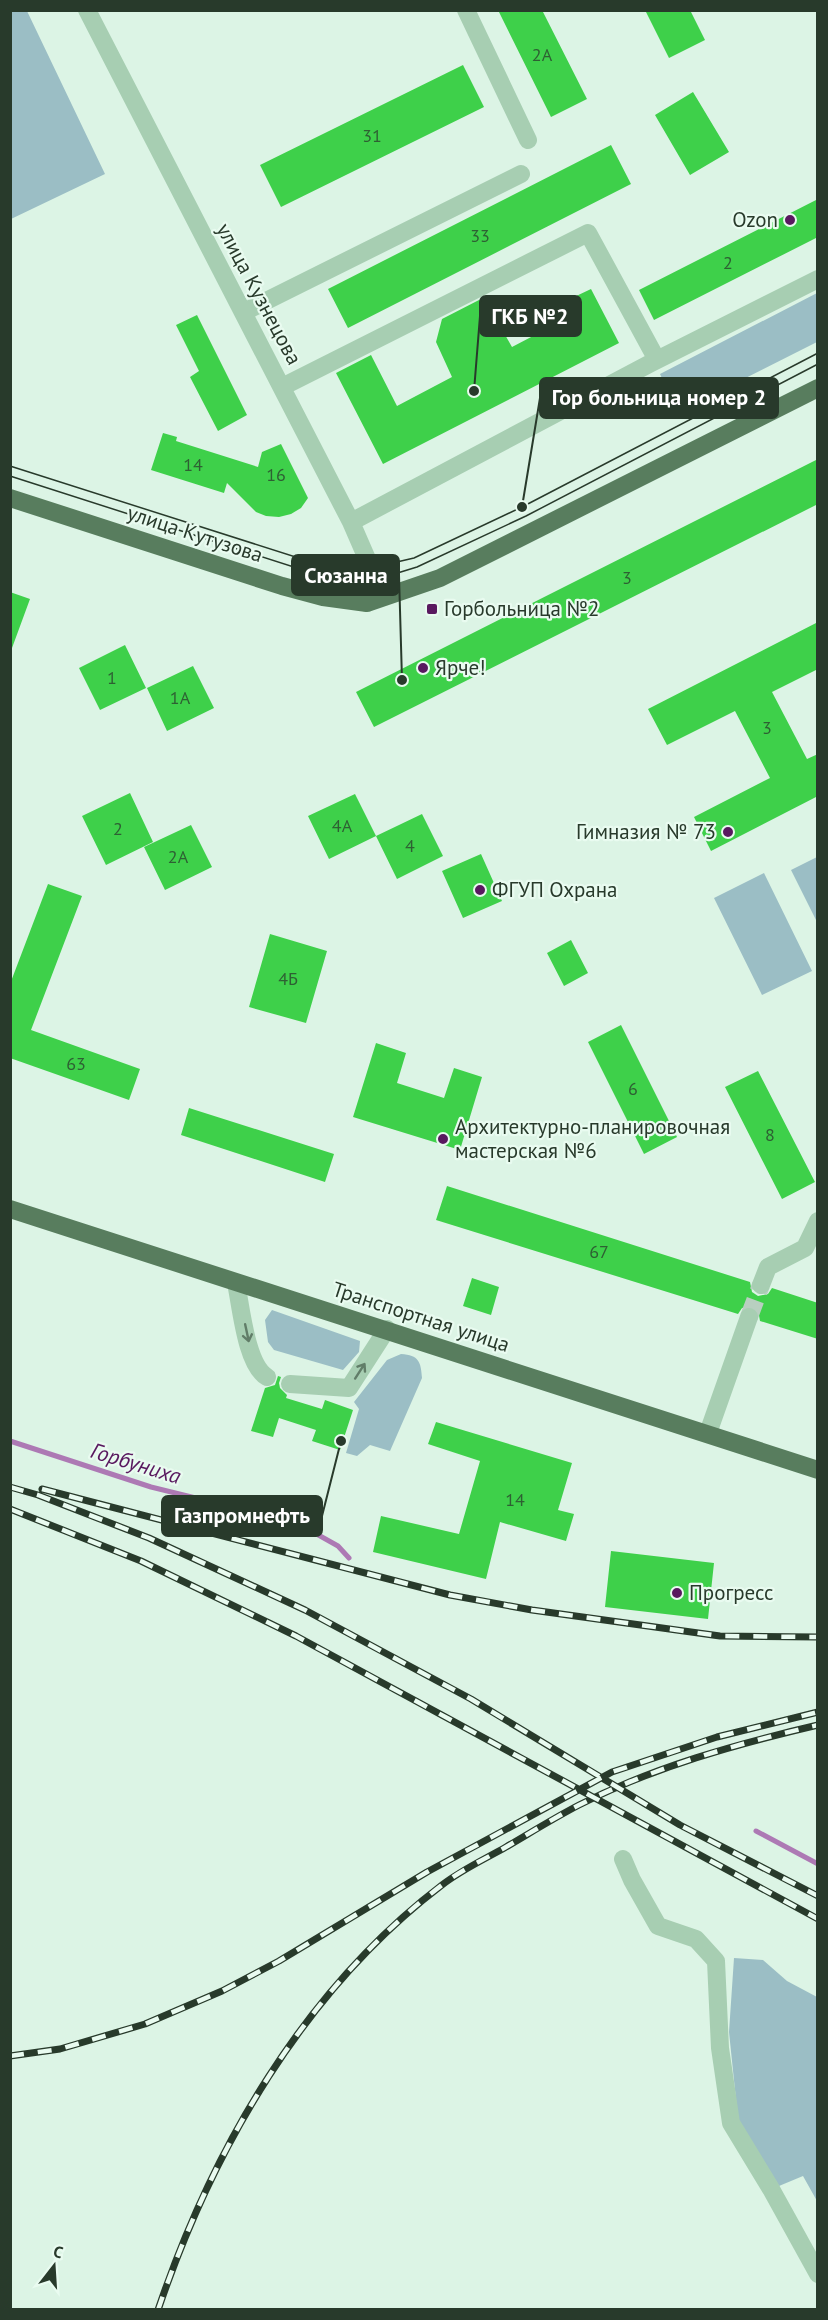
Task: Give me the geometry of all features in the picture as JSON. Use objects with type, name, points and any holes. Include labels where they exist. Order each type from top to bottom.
[{"type":"main road","points":[[367,603],[440,578],[818,388]]},
{"type":"main road","name":"улица Кутузова","points":[[10,498],[282,586],[323,597],[367,603]]},
{"type":"main road","name":"Транспортная улица","points":[[10,1209],[818,1470]]},
{"type":"street","name":"улица Кузнецова","points":[[87,10],[351,522],[371,568],[372,578],[367,603]]},
{"type":"street","points":[[466,10],[528,140]]},
{"type":"street","points":[[244,312],[521,174]]},
{"type":"street","points":[[282,387],[588,233],[657,360]]},
{"type":"street","points":[[351,522],[657,360],[818,279]]},
{"type":"street","points":[[761,1285],[768,1267],[806,1248],[818,1221]]},
{"type":"street","points":[[236,1283],[251,1354],[260,1373],[267,1377]]},
{"type":"street","points":[[708,1433],[749,1317]]},
{"type":"street","points":[[290,1384],[349,1388],[387,1329]]},
{"type":"street","points":[[623,1859],[658,1926],[696,1939],[716,1961],[720,2048],[731,2123],[818,2274]]},
{"type":"shaded area","points":[[10,11],[27,11],[105,174],[11,219]]},
{"type":"shaded area","points":[[817,293],[817,342],[678,412],[660,374]]},
{"type":"shaded area","points":[[817,857],[817,922],[791,870]]},
{"type":"shaded area","points":[[764,873],[812,971],[762,995],[714,898]]},
{"type":"shaded area","points":[[272,1310],[360,1341],[359,1352],[343,1370],[274,1350],[268,1342],[265,1320]]},
{"type":"shaded area","points":[[401,1354],[418,1360],[422,1378],[390,1451],[370,1445],[357,1456],[346,1453],[359,1409],[354,1402],[387,1360]]},
{"type":"shaded area","points":[[734,1958],[763,1960],[787,1981],[817,1997],[817,2201],[803,2176],[779,2186],[738,2119],[729,2032]]},
{"type":"building","points":[[498,10],[542,10],[587,99],[551,117]]},
{"type":"building","points":[[645,10],[690,10],[705,40],[669,58]]},
{"type":"building","points":[[463,65],[484,107],[281,207],[260,165]]},
{"type":"building","points":[[693,92],[729,152],[690,175],[655,115]]},
{"type":"building","points":[[611,145],[631,184],[348,328],[328,289]]},
{"type":"building","points":[[818,199],[818,237],[654,320],[639,290]]},
{"type":"building","points":[[591,289],[619,343],[383,464],[336,373],[371,355],[397,406],[452,377],[436,342],[442,319],[479,300],[484,301],[512,347],[579,312],[572,298]]},
{"type":"building","points":[[197,315],[247,415],[218,431],[190,377],[199,371],[176,325]]},
{"type":"building","points":[[163,433],[177,437],[176,441],[258,467],[262,452],[281,444],[308,498],[301,508],[291,514],[279,517],[266,516],[256,512],[227,483],[224,493],[151,470]]},
{"type":"building","points":[[818,459],[818,504],[374,727],[356,692]]},
{"type":"building","points":[[10,592],[30,599],[12,648],[10,648]]},
{"type":"building","points":[[818,622],[818,669],[772,692],[807,759],[818,754],[818,796],[711,851],[694,817],[770,778],[735,711],[667,745],[648,709]]},
{"type":"building","points":[[125,645],[146,688],[100,710],[79,668]]},
{"type":"building","points":[[193,666],[214,708],[167,731],[147,688]]},
{"type":"building","points":[[130,793],[153,842],[106,865],[82,816]]},
{"type":"building","points":[[355,794],[376,836],[329,859],[308,816]]},
{"type":"building","points":[[422,814],[443,856],[397,879],[376,836]]},
{"type":"building","points":[[191,825],[212,867],[165,890],[144,847]]},
{"type":"building","points":[[481,854],[502,901],[463,918],[442,871]]},
{"type":"building","points":[[48,884],[82,896],[31,1030],[140,1069],[129,1100],[10,1058],[10,984]]},
{"type":"building","points":[[270,934],[327,951],[306,1023],[249,1007]]},
{"type":"building","points":[[571,940],[588,973],[564,986],[547,953]]},
{"type":"building","points":[[621,1025],[677,1137],[644,1154],[588,1042]]},
{"type":"building","points":[[376,1043],[406,1053],[397,1083],[444,1098],[454,1068],[482,1077],[460,1150],[353,1117]]},
{"type":"building","points":[[758,1071],[815,1182],[782,1199],[725,1087]]},
{"type":"building","points":[[189,1108],[334,1154],[325,1182],[181,1135]]},
{"type":"building","points":[[447,1186],[750,1282],[752,1292],[758,1296],[768,1294],[772,1288],[818,1303],[818,1339],[760,1321],[758,1310],[752,1306],[742,1308],[738,1314],[436,1220]]},
{"type":"building","points":[[472,1278],[499,1287],[491,1315],[463,1306]]},
{"type":"building","points":[[278,1376],[281,1377],[280,1388],[287,1395],[286,1398],[322,1409],[325,1400],[353,1410],[340,1450],[312,1441],[316,1430],[279,1418],[273,1437],[251,1431],[265,1388],[275,1385]]},
{"type":"building","points":[[436,1422],[572,1463],[558,1510],[574,1514],[566,1541],[500,1522],[486,1579],[373,1552],[381,1516],[459,1534],[480,1461],[428,1444]]},
{"type":"building","points":[[611,1551],[714,1563],[708,1619],[605,1607]]},
{"type":"waterway","name":"Горбуниха","points":[[10,1441],[151,1487],[297,1523],[338,1546],[349,1558]]},
{"type":"waterway","name":"Горбуниха","points":[[756,1831],[818,1864]]},
{"type":"tunnel","points":[[749,1317],[761,1285]]},
{"type":"tram line","points":[[10,466],[327,567],[371,568],[414,558],[522,507],[818,353]]},
{"type":"tram line","points":[[10,476],[325,577],[372,578],[417,567],[526,516],[818,364]]},
{"type":"railway","points":[[10,1487],[38,1495],[149,1538],[305,1610],[471,1699],[680,1825],[818,1896]]},
{"type":"railway","points":[[42,1489],[450,1595],[532,1610],[720,1636],[818,1637]]},
{"type":"railway","points":[[10,1509],[141,1561],[296,1636],[818,1919]]},
{"type":"railway","points":[[10,2056],[60,2049],[145,2024],[222,1991],[279,1961],[427,1872],[612,1772],[717,1737],[818,1712]]},
{"type":"railway","points":[[158,2310],[180,2250],[206,2190],[269,2076],[306,2023],[347,1973],[392,1927],[457,1874],[607,1791],[696,1758],[818,1725]]},
{"type":"place","name":"Ozon","points":[[790,220]]},
{"type":"place","name":"ГКБ №2","points":[[474,391]]},
{"type":"place","name":"Гор больница номер 2","points":[[522,507]]},
{"type":"place","name":"Горбольница №2","points":[[432,609]]},
{"type":"place","name":"Ярче!","points":[[423,668]]},
{"type":"place","name":"Сюзанна","points":[[402,680]]},
{"type":"place","name":"Гимназия № 73","points":[[728,832]]},
{"type":"place","name":"ФГУП Охрана","points":[[480,890]]},
{"type":"place","name":"Архитектурно-планировочная мастерская №6","points":[[443,1139]]},
{"type":"place","name":"Газпромнефть","points":[[341,1441]]},
{"type":"place","name":"Прогресс","points":[[677,1593]]}]
